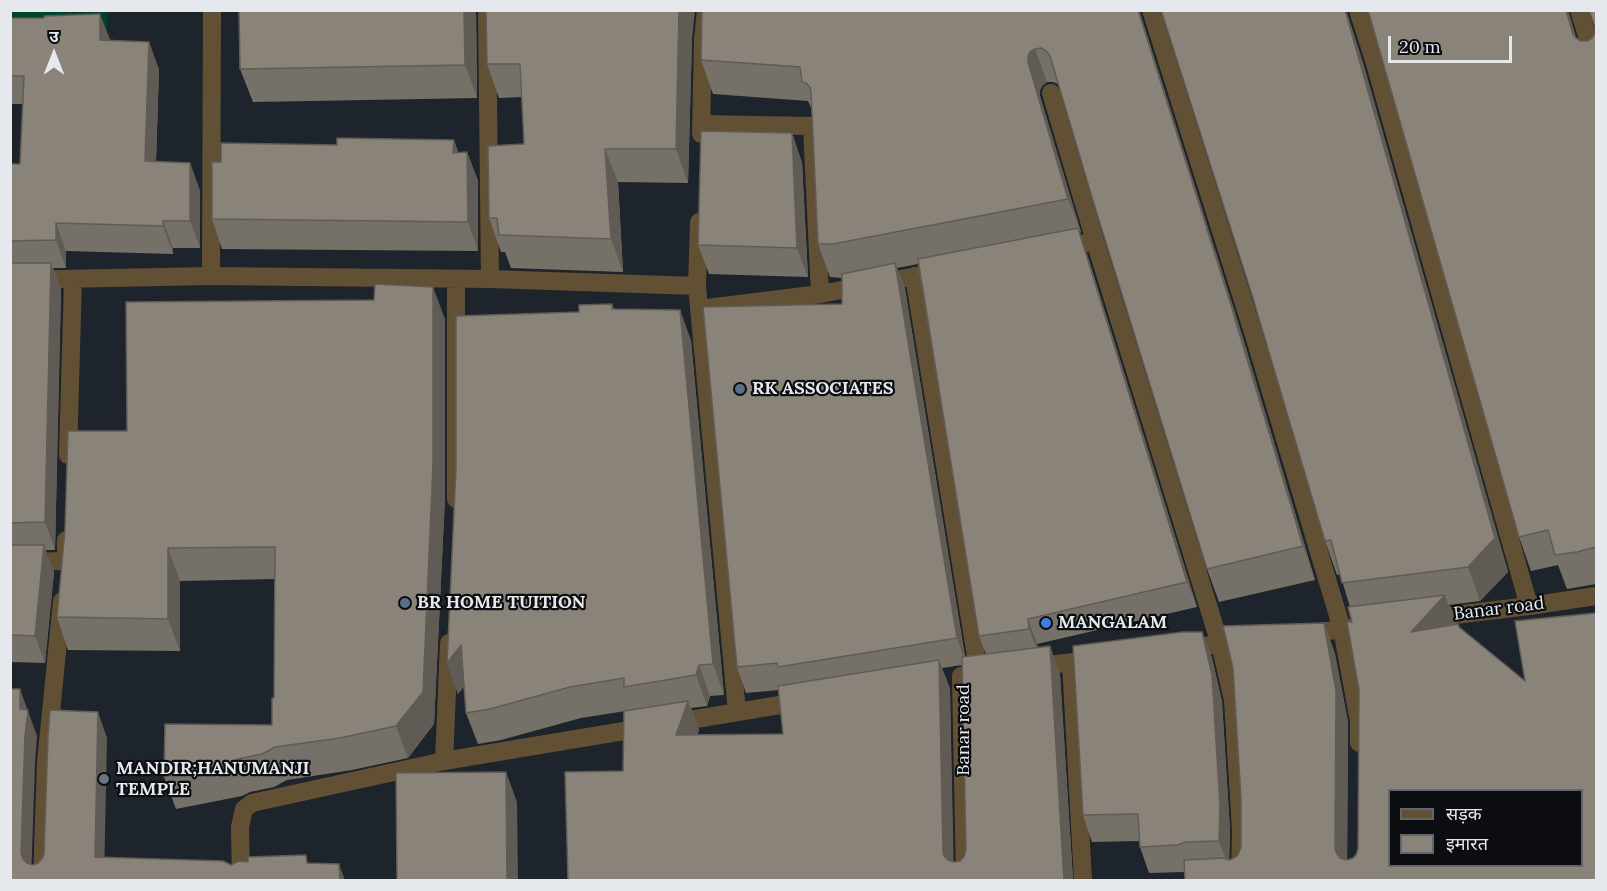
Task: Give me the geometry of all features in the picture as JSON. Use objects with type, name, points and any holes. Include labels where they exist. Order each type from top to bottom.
[{"type":"street","points":[[211,276],[212,10]]},
{"type":"street","points":[[487,10],[490,279]]},
{"type":"street","points":[[701,147],[703,40],[706,10]]},
{"type":"street","points":[[1151,10],[1253,332],[1342,629],[1359,721],[1359,756]]},
{"type":"street","points":[[1358,10],[1528,606]]},
{"type":"street","points":[[1579,10],[1596,64]]},
{"type":"street","points":[[1051,93],[1220,644],[1233,700],[1240,831],[1240,879],[1218,879]]},
{"type":"street","points":[[701,124],[812,126],[820,294]]},
{"type":"street","points":[[699,205],[697,286],[737,712]]},
{"type":"street","points":[[1049,250],[1095,241]]},
{"type":"street","points":[[699,309],[820,294],[959,268]]},
{"type":"street","points":[[10,280],[211,276],[490,279],[697,286]]},
{"type":"street","points":[[914,276],[963,676]]},
{"type":"street","points":[[455,510],[456,279]]},
{"type":"street","points":[[68,467],[73,280]]},
{"type":"street","points":[[42,880],[46,763],[65,573],[67,526]]},
{"type":"street","points":[[10,562],[65,573]]},
{"type":"street","name":"Banar road","points":[[1412,620],[1596,596]]},
{"type":"street","points":[[1287,636],[1389,623]]},
{"type":"street","points":[[444,761],[450,630]]},
{"type":"street","points":[[1162,651],[1264,639]]},
{"type":"street","name":"Banar road","points":[[965,880],[963,676],[1117,657]]},
{"type":"street","points":[[1071,663],[1083,880]]},
{"type":"street","points":[[241,880],[240,826],[244,809],[252,803],[444,761],[819,699]]},
{"type":"green space","points":[[10,11],[107,11],[107,37],[11,38]]},
{"type":"building","points":[[239,10],[464,10],[465,65],[240,69]]},
{"type":"building","points":[[486,10],[679,10],[676,149],[605,149],[611,239],[499,235],[497,218],[489,218],[488,146],[524,144],[520,64],[487,64]]},
{"type":"building","points":[[702,10],[1138,10],[1230,302],[1303,546],[1207,569],[1050,56],[1046,51],[1041,48],[1030,52],[1028,62],[1068,199],[833,244],[818,244],[810,87],[802,82],[800,67],[701,60]]},
{"type":"building","points":[[1161,10],[1345,10],[1495,538],[1468,567],[1342,583],[1331,540],[1325,541],[1252,295]]},
{"type":"building","points":[[1368,10],[1566,10],[1573,34],[1581,41],[1587,41],[1595,33],[1589,10],[1596,10],[1596,547],[1555,555],[1548,530],[1519,537]]},
{"type":"building","points":[[100,14],[100,40],[149,42],[145,161],[190,163],[190,221],[163,221],[163,226],[56,223],[56,240],[10,241],[10,164],[20,164],[24,76],[10,76],[10,18]]},
{"type":"building","points":[[701,131],[792,133],[797,248],[698,245]]},
{"type":"building","points":[[337,138],[454,140],[453,153],[467,152],[468,222],[212,219],[212,162],[221,162],[221,143],[337,145]]},
{"type":"building","points":[[1078,228],[1187,582],[1028,619],[1029,629],[979,636],[918,259]]},
{"type":"building","points":[[10,263],[51,263],[45,522],[10,523]]},
{"type":"building","points":[[895,263],[957,638],[778,667],[777,663],[737,667],[703,307],[842,304],[842,274]]},
{"type":"building","points":[[375,284],[433,287],[433,465],[423,692],[396,726],[340,738],[275,747],[262,754],[238,759],[230,764],[164,777],[165,724],[272,725],[275,547],[168,548],[168,619],[57,617],[65,529],[68,431],[127,431],[126,302],[374,300]]},
{"type":"building","points":[[612,304],[612,309],[680,310],[713,664],[699,665],[696,675],[624,687],[624,678],[570,687],[490,709],[466,713],[461,645],[447,663],[456,467],[456,316],[579,312],[579,305]]},
{"type":"building","points":[[10,545],[44,545],[35,636],[10,635]]},
{"type":"building","points":[[1445,595],[1411,632],[1458,624],[1525,681],[1515,621],[1596,613],[1596,880],[1185,880],[1184,860],[1223,858],[1229,860],[1238,855],[1241,847],[1241,799],[1233,668],[1223,626],[1324,623],[1336,691],[1335,849],[1340,858],[1347,860],[1356,855],[1358,849],[1359,690],[1347,622],[1352,622],[1348,607]]},
{"type":"building","points":[[1183,632],[1202,632],[1212,675],[1220,805],[1219,841],[1140,847],[1138,814],[1083,815],[1073,646]]},
{"type":"building","points":[[1050,646],[1064,880],[568,880],[565,772],[623,771],[624,711],[688,701],[676,735],[783,734],[778,686],[939,660],[943,851],[948,860],[960,861],[966,850],[962,657]]},
{"type":"building","points":[[10,689],[20,689],[20,709],[28,710],[21,853],[27,863],[33,865],[38,863],[44,854],[50,710],[98,712],[95,857],[223,861],[231,865],[239,861],[248,862],[248,857],[306,855],[307,863],[339,864],[340,880],[10,880]]},
{"type":"building","points":[[506,772],[507,880],[397,880],[396,773]]},
{"type":"place","name":"RK ASSOCIATES","points":[[740,389]]},
{"type":"place","name":"BR HOME TUITION","points":[[405,603]]},
{"type":"place","name":"MANGALAM","points":[[1046,623]]},
{"type":"place","name":"MANDIR;HANUMANJI TEMPLE","points":[[104,779]]}]
